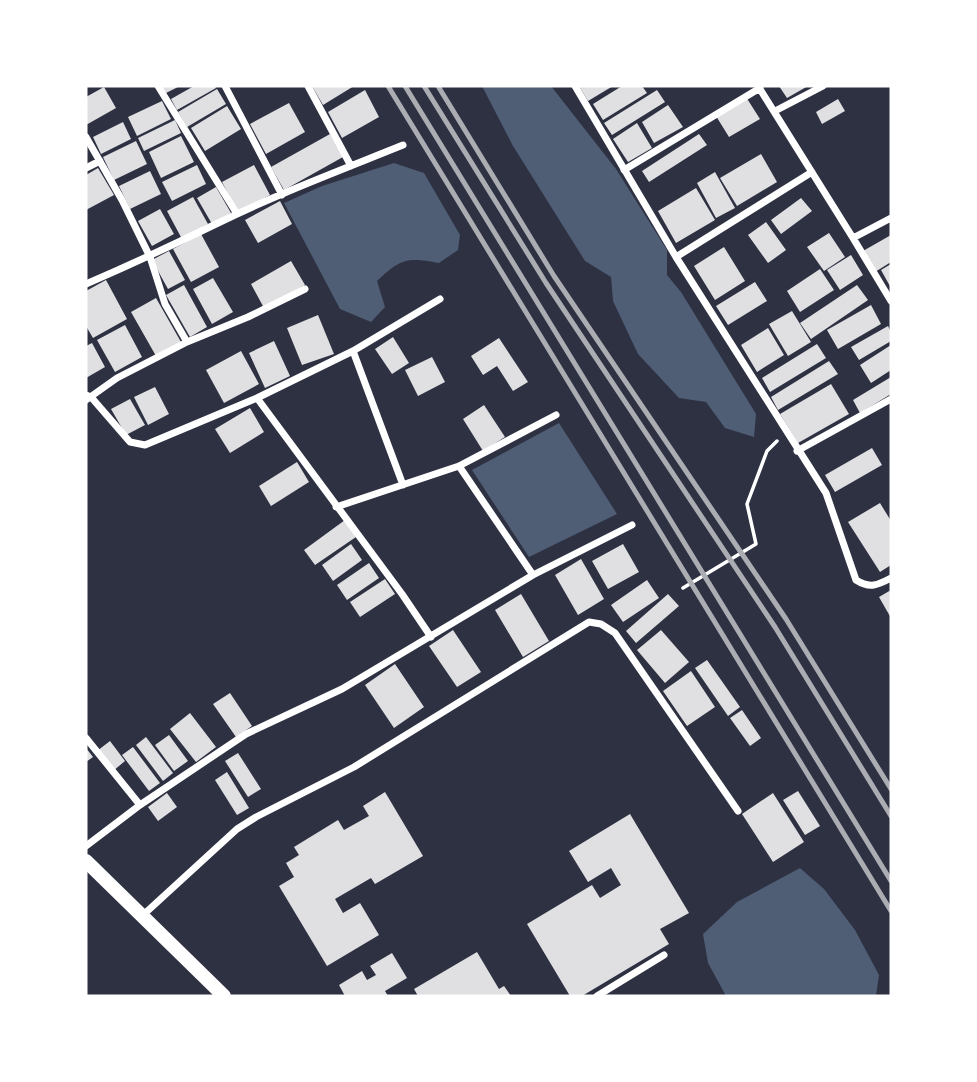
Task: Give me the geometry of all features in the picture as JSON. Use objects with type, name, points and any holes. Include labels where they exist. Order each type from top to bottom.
[{"type":"main road","points":[[86,861],[224,996]]},
{"type":"street","points":[[159,86],[237,214]]},
{"type":"street","points":[[225,86],[282,195]]},
{"type":"street","points":[[307,86],[351,166]]},
{"type":"street","points":[[575,86],[676,257],[826,493],[856,580],[865,585],[876,586],[891,578]]},
{"type":"street","points":[[775,111],[823,86]]},
{"type":"street","points":[[624,170],[759,87],[891,300]]},
{"type":"street","points":[[86,136],[150,257],[165,304],[187,342]]},
{"type":"street","points":[[86,284],[150,257],[237,214],[403,145]]},
{"type":"street","points":[[86,168],[100,161]]},
{"type":"street","points":[[676,257],[812,172]]},
{"type":"street","points":[[853,238],[891,218]]},
{"type":"street","points":[[305,289],[248,317],[187,342],[117,378],[87,397],[130,442],[145,445],[257,398],[353,351],[440,299]]},
{"type":"street","points":[[353,351],[403,485]]},
{"type":"street","points":[[257,398],[431,637]]},
{"type":"street","points":[[797,451],[891,399]]},
{"type":"street","points":[[336,508],[458,466],[556,415]]},
{"type":"street","points":[[458,466],[533,575]]},
{"type":"street","points":[[86,846],[140,805],[246,734],[342,689],[533,575],[632,524]]},
{"type":"street","points":[[142,916],[237,829],[354,767],[589,622],[601,624],[615,633],[738,811]]},
{"type":"street","points":[[86,738],[140,805]]},
{"type":"street","points":[[597,996],[664,955]]},
{"type":"path","points":[[683,589],[756,544],[747,504],[767,451],[785,432]]},
{"type":"water","points":[[482,86],[551,86],[616,169],[667,250],[667,275],[681,292],[756,414],[754,437],[725,428],[706,402],[679,398],[638,354],[613,301],[611,277],[585,261],[513,146]]},
{"type":"water","points":[[394,163],[424,173],[460,235],[458,250],[439,263],[405,261],[385,273],[377,281],[385,307],[371,322],[340,309],[284,203],[322,186]]},
{"type":"water","points":[[559,423],[617,514],[529,557],[472,470]]},
{"type":"water","points":[[800,868],[824,889],[855,930],[879,975],[876,996],[726,996],[708,963],[703,934],[737,902]]},
{"type":"building","points":[[160,86],[180,86],[164,94]]},
{"type":"building","points":[[194,86],[216,88],[177,110],[171,99]]},
{"type":"building","points":[[312,86],[354,86],[323,105]]},
{"type":"building","points":[[579,86],[613,86],[588,101]]},
{"type":"building","points":[[622,86],[642,86],[647,93],[603,120],[593,104]]},
{"type":"building","points":[[779,86],[808,86],[787,98]]},
{"type":"building","points":[[104,87],[116,108],[86,125],[86,97]]},
{"type":"building","points":[[217,89],[226,104],[187,127],[178,112]]},
{"type":"building","points":[[365,90],[379,117],[342,138],[328,112]]},
{"type":"building","points":[[657,90],[665,102],[612,135],[604,123]]},
{"type":"building","points":[[746,97],[760,119],[729,137],[716,116]]},
{"type":"building","points":[[838,99],[845,111],[822,124],[816,112]]},
{"type":"building","points":[[162,101],[171,119],[137,136],[128,117]]},
{"type":"building","points":[[289,103],[305,132],[266,154],[250,124]]},
{"type":"building","points":[[668,105],[683,127],[654,143],[642,122]]},
{"type":"building","points":[[227,106],[241,129],[205,151],[191,128]]},
{"type":"building","points":[[175,120],[181,133],[144,151],[138,138]]},
{"type":"building","points":[[123,122],[131,139],[101,154],[93,137]]},
{"type":"building","points":[[637,123],[652,148],[628,162],[613,139]]},
{"type":"building","points":[[330,134],[343,157],[284,190],[271,167]]},
{"type":"building","points":[[699,134],[707,145],[649,182],[642,171]]},
{"type":"building","points":[[181,136],[194,162],[161,178],[149,152]]},
{"type":"building","points":[[136,141],[147,164],[114,180],[103,157]]},
{"type":"building","points":[[761,154],[777,182],[737,206],[720,178]]},
{"type":"building","points":[[197,165],[206,184],[172,201],[162,182]]},
{"type":"building","points":[[254,165],[270,195],[238,213],[222,182]]},
{"type":"building","points":[[98,168],[114,195],[86,210],[86,175]]},
{"type":"building","points":[[150,171],[161,194],[130,209],[119,186]]},
{"type":"building","points":[[715,172],[735,208],[716,218],[697,183]]},
{"type":"building","points":[[216,187],[231,213],[212,224],[197,198]]},
{"type":"building","points":[[696,188],[715,220],[676,243],[658,211]]},
{"type":"building","points":[[193,197],[208,224],[182,239],[167,211]]},
{"type":"building","points":[[801,198],[812,211],[781,234],[771,220]]},
{"type":"building","points":[[280,201],[292,224],[258,243],[245,220]]},
{"type":"building","points":[[160,209],[174,234],[152,246],[138,221]]},
{"type":"building","points":[[766,222],[786,250],[768,263],[748,235]]},
{"type":"building","points":[[829,233],[845,257],[824,271],[807,247]]},
{"type":"building","points":[[201,234],[219,267],[191,282],[173,249]]},
{"type":"building","points":[[891,235],[891,262],[875,272],[863,251]]},
{"type":"building","points":[[724,247],[745,281],[715,300],[694,266]]},
{"type":"building","points":[[169,251],[185,280],[168,289],[152,260]]},
{"type":"building","points":[[851,255],[863,275],[840,290],[827,270]]},
{"type":"building","points":[[291,261],[305,285],[264,308],[251,284]]},
{"type":"building","points":[[891,264],[891,288],[881,270]]},
{"type":"building","points":[[820,269],[834,290],[800,312],[787,291]]},
{"type":"building","points":[[213,278],[233,312],[212,324],[193,289]]},
{"type":"building","points":[[106,280],[127,319],[93,338],[86,326],[86,291]]},
{"type":"building","points":[[755,282],[767,301],[728,325],[716,306]]},
{"type":"building","points":[[184,285],[207,327],[190,337],[166,295]]},
{"type":"building","points":[[857,285],[868,300],[811,339],[800,323]]},
{"type":"building","points":[[156,298],[181,342],[156,356],[131,312]]},
{"type":"building","points":[[871,305],[881,324],[838,349],[827,330]]},
{"type":"building","points":[[792,311],[811,342],[788,356],[769,324]]},
{"type":"building","points":[[318,315],[334,354],[302,365],[287,328]]},
{"type":"building","points":[[125,325],[142,357],[115,372],[97,340]]},
{"type":"building","points":[[888,326],[891,341],[859,360],[851,347]]},
{"type":"building","points":[[768,328],[784,355],[757,372],[741,345]]},
{"type":"building","points":[[393,337],[409,363],[392,374],[375,349]]},
{"type":"building","points":[[499,338],[528,382],[513,391],[497,366],[483,375],[471,356]]},
{"type":"building","points":[[274,341],[290,376],[265,388],[249,353]]},
{"type":"building","points":[[92,343],[105,367],[86,378],[86,346]]},
{"type":"building","points":[[817,344],[826,358],[770,392],[762,378]]},
{"type":"building","points":[[891,345],[891,370],[871,383],[860,365]]},
{"type":"building","points":[[241,351],[259,384],[224,403],[206,370]]},
{"type":"building","points":[[432,357],[445,382],[418,396],[405,370]]},
{"type":"building","points":[[829,361],[838,374],[778,410],[771,397]]},
{"type":"building","points":[[891,377],[891,394],[860,413],[853,400]]},
{"type":"building","points":[[831,384],[849,414],[798,443],[780,414]]},
{"type":"building","points":[[155,387],[169,414],[148,425],[134,397]]},
{"type":"building","points":[[130,399],[145,425],[126,435],[111,409]]},
{"type":"building","points":[[484,405],[505,437],[483,451],[463,419]]},
{"type":"building","points":[[250,408],[264,432],[230,453],[215,429]]},
{"type":"building","points":[[872,448],[882,465],[835,492],[825,475]]},
{"type":"building","points":[[297,462],[309,482],[271,506],[259,486]]},
{"type":"building","points":[[880,503],[891,521],[891,565],[880,572],[848,522]]},
{"type":"building","points":[[345,520],[356,537],[315,565],[304,550]]},
{"type":"building","points":[[351,544],[362,560],[333,581],[322,565]]},
{"type":"building","points":[[623,544],[639,572],[608,589],[592,561]]},
{"type":"building","points":[[581,559],[604,599],[578,615],[555,575]]},
{"type":"building","points":[[369,563],[379,578],[347,600],[337,585]]},
{"type":"building","points":[[385,579],[395,594],[360,617],[350,602]]},
{"type":"building","points":[[647,580],[659,598],[623,622],[611,605]]},
{"type":"building","points":[[891,590],[891,618],[879,597]]},
{"type":"building","points":[[521,594],[549,641],[523,657],[495,610]]},
{"type":"building","points":[[668,594],[679,606],[636,643],[626,631]]},
{"type":"building","points":[[453,630],[481,672],[457,687],[429,646]]},
{"type":"building","points":[[661,630],[689,662],[665,683],[637,650]]},
{"type":"building","points":[[707,660],[740,707],[728,716],[695,668]]},
{"type":"building","points":[[395,664],[424,707],[394,728],[365,685]]},
{"type":"building","points":[[691,671],[715,707],[687,726],[663,691]]},
{"type":"building","points":[[230,693],[252,726],[236,737],[213,704]]},
{"type":"building","points":[[742,710],[761,738],[750,746],[730,718]]},
{"type":"building","points":[[190,713],[216,747],[196,762],[170,729]]},
{"type":"building","points":[[169,735],[188,761],[174,771],[155,745]]},
{"type":"building","points":[[146,737],[173,773],[163,781],[136,745]]},
{"type":"building","points":[[110,741],[125,761],[113,771],[97,751]]},
{"type":"building","points":[[133,747],[160,783],[149,791],[122,755]]},
{"type":"building","points":[[86,748],[93,757],[86,762]]},
{"type":"building","points":[[238,753],[261,789],[248,797],[225,761]]},
{"type":"building","points":[[227,772],[249,808],[237,815],[215,780]]},
{"type":"building","points":[[798,791],[820,826],[805,835],[783,800]]},
{"type":"building","points":[[385,792],[423,856],[375,884],[371,878],[335,899],[343,913],[360,903],[379,935],[327,966],[279,886],[294,877],[286,863],[299,855],[294,847],[338,820],[344,830],[369,816],[363,806]]},
{"type":"building","points":[[167,793],[177,807],[158,821],[148,807]]},
{"type":"building","points":[[773,793],[804,842],[773,862],[742,814]]},
{"type":"building","points":[[630,814],[689,913],[660,929],[669,944],[582,996],[570,996],[527,924],[592,885],[600,898],[621,885],[611,868],[588,882],[569,851]]},
{"type":"building","points":[[477,952],[499,989],[504,986],[511,996],[418,996],[414,989]]},
{"type":"building","points":[[392,953],[407,978],[385,991],[388,996],[345,996],[339,985],[362,971],[367,980],[376,975],[370,966]]},
{"type":"railway","points":[[388,86],[891,911]]},
{"type":"railway","points":[[405,86],[891,881]]},
{"type":"railway","points":[[424,86],[546,283],[775,627],[891,816]]},
{"type":"railway","points":[[438,86],[554,276],[786,619],[891,789]]}]
